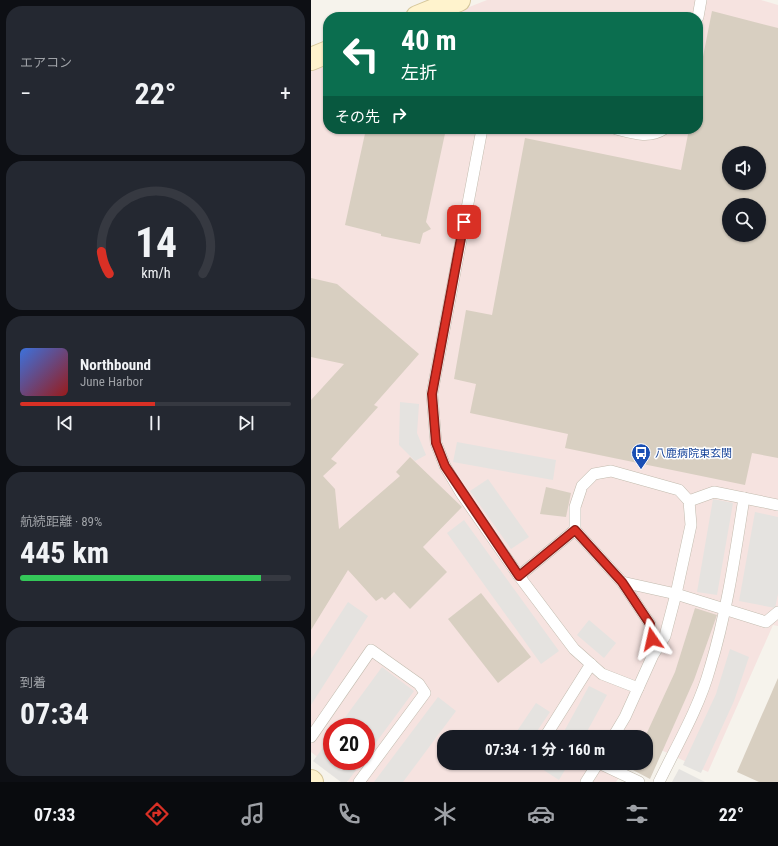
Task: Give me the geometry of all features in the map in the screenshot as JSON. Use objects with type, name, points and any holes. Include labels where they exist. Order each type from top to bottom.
[{"type":"main road","points":[[429,12],[459,0]]},
{"type":"main road","points":[[311,59],[323,54]]},
{"type":"lane","points":[[699,12],[701,0]]},
{"type":"lane","points":[[481,134],[432,394],[436,443],[445,466],[519,576],[574,649],[602,674],[638,688]]},
{"type":"lane","points":[[617,730],[625,717],[653,655],[665,636],[677,594],[691,525],[689,501],[679,490],[611,471],[594,474],[582,486],[575,507],[575,530],[622,582],[650,624],[653,655]]},
{"type":"lane","points":[[689,501],[715,492],[778,505]]},
{"type":"lane","points":[[659,782],[694,710],[710,669],[726,609],[744,498]]},
{"type":"lane","points":[[519,576],[575,530]]},
{"type":"lane","points":[[622,582],[677,594],[765,622],[778,612]]},
{"type":"lane","points":[[311,737],[371,650],[419,684],[425,693],[359,782]]},
{"type":"lane","points":[[549,730],[591,664]]},
{"type":"lane","points":[[585,782],[593,770]]},
{"type":"lane","points":[[613,770],[639,782]]},
{"type":"shaded area","points":[[487,0],[761,0],[778,5],[778,626],[773,625],[708,772],[653,746],[653,730],[437,730],[437,770],[624,770],[616,782],[349,782],[334,770],[375,770],[375,718],[323,718],[323,761],[311,752],[311,70],[323,65],[323,134],[703,134],[703,12],[457,12]]},
{"type":"shaded area","points":[[400,402],[419,404],[417,433],[426,455],[415,461],[399,445]]},
{"type":"shaded area","points":[[457,442],[556,460],[553,480],[453,462]]},
{"type":"shaded area","points":[[488,479],[529,537],[511,549],[470,491]]},
{"type":"shaded area","points":[[713,499],[733,503],[717,595],[697,592]]},
{"type":"shaded area","points":[[755,512],[778,517],[778,594],[775,608],[739,601]]},
{"type":"shaded area","points":[[464,520],[559,651],[541,664],[447,533]]},
{"type":"shaded area","points":[[348,602],[368,616],[311,705],[311,659]]},
{"type":"shaded area","points":[[589,620],[616,643],[604,658],[577,635]]},
{"type":"shaded area","points":[[730,649],[749,657],[734,701],[701,773],[683,765],[716,694]]},
{"type":"shaded area","points":[[382,667],[414,691],[375,744],[375,718],[345,718]]},
{"type":"shaded area","points":[[589,686],[607,695],[588,730],[565,730]]},
{"type":"shaded area","points":[[438,697],[456,711],[442,730],[437,730],[437,736],[403,782],[374,782]]},
{"type":"shaded area","points":[[536,703],[550,712],[538,730],[518,730]]},
{"type":"shaded area","points":[[323,748],[323,768],[313,761]]},
{"type":"shaded area","points":[[679,769],[705,782],[672,782]]},
{"type":"shaded area","points":[[325,770],[356,770],[347,782],[341,782]]},
{"type":"shaded area","points":[[544,770],[565,770],[559,780]]},
{"type":"building","points":[[712,11],[778,28],[778,458],[752,453],[745,485],[565,448],[568,434],[470,413],[476,384],[454,379],[466,310],[492,315],[525,138],[681,170],[688,134],[703,134],[703,57]]},
{"type":"building","points":[[365,134],[445,134],[426,222],[431,229],[423,233],[420,244],[381,236],[381,234],[345,225]]},
{"type":"building","points":[[311,278],[337,284],[419,354],[374,405],[378,407],[331,459],[337,463],[323,476],[335,489],[339,529],[400,476],[396,472],[410,457],[462,507],[423,547],[447,572],[410,609],[394,592],[385,600],[382,597],[376,601],[348,570],[311,630],[311,400],[344,364],[311,357]]},
{"type":"building","points":[[546,487],[571,493],[566,517],[540,514]]},
{"type":"building","points":[[481,593],[531,657],[498,683],[448,619]]},
{"type":"building","points":[[695,608],[717,615],[694,680],[650,779],[633,770],[653,770],[653,730],[648,730],[675,672]]},
{"type":"building","points":[[778,678],[778,782],[759,782],[737,772]]},
{"type":"place","name":"八鹿病院東玄関","points":[[641,470]]},
{"type":"route","points":[[464,222],[432,394],[436,443],[445,466],[461,493],[519,576],[575,530],[622,582],[650,624],[652,639]]}]
